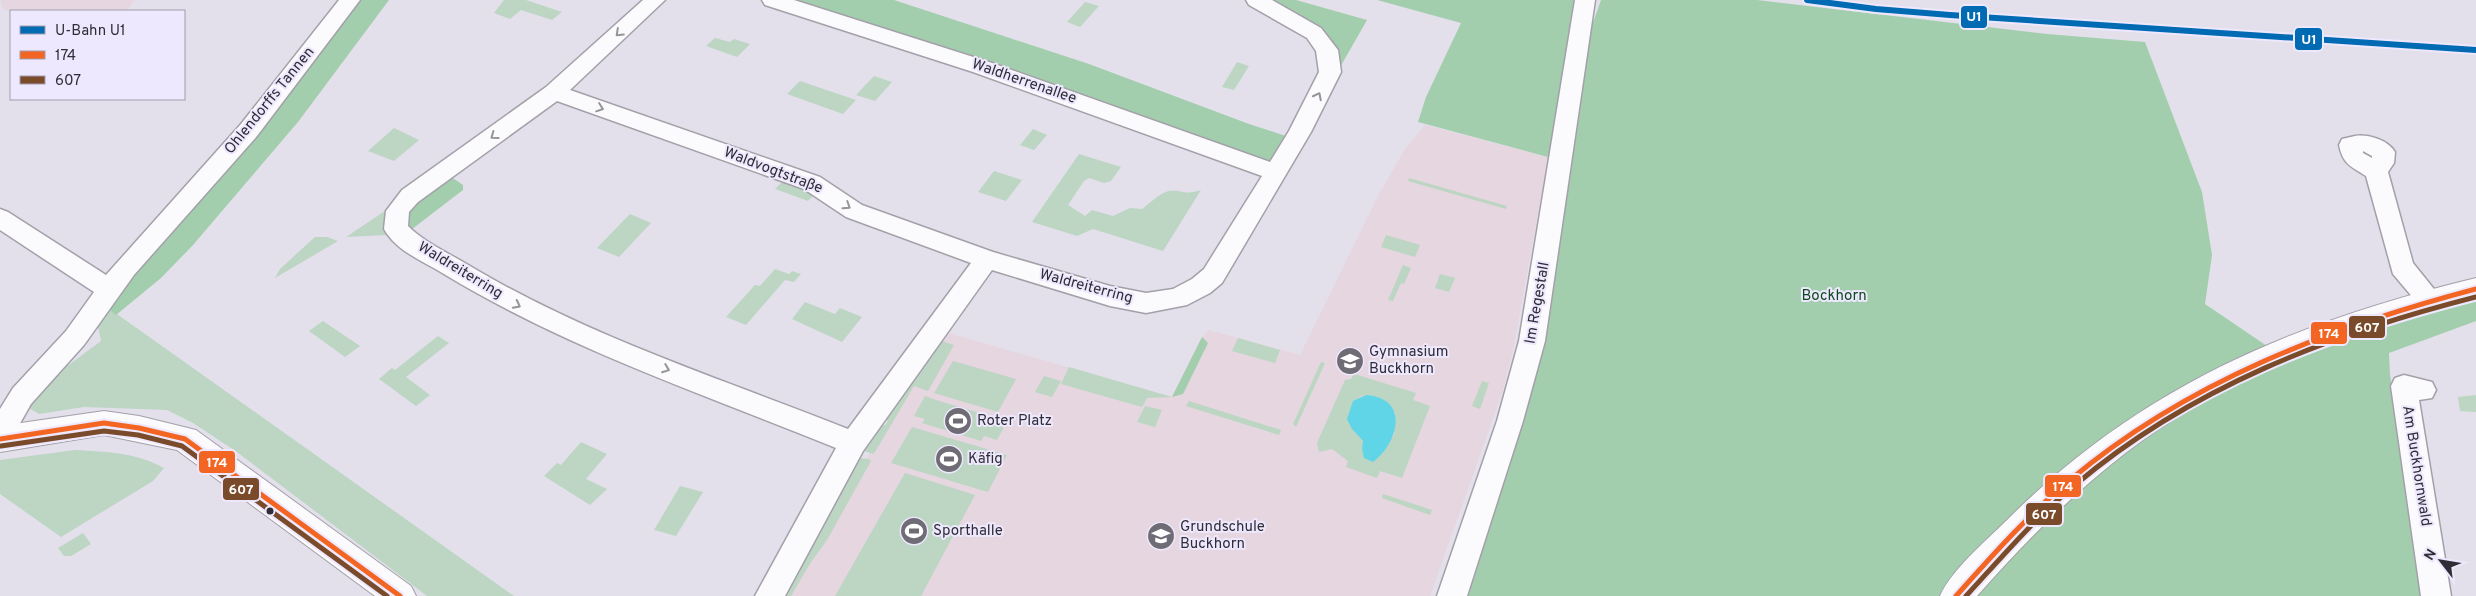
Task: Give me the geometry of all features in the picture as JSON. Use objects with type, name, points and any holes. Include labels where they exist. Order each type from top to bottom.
[{"type":"main road","points":[[1956,596],[2023,524],[2070,480],[2165,410],[2264,356],[2355,321],[2429,299],[2476,289]]},
{"type":"main road","points":[[0,439],[104,423],[138,428],[185,440],[222,464],[400,596]]},
{"type":"street","name":"Ohlendorffs Tannen","points":[[0,433],[22,396],[75,338],[109,289],[249,130],[350,0]]},
{"type":"street","name":"Waldreiterring","points":[[655,0],[554,92],[402,204],[394,217],[396,229],[400,234],[498,296],[564,328],[853,443]]},
{"type":"street","name":"Waldherrenallee","points":[[772,0],[957,59],[1275,172]]},
{"type":"street","name":"Waldreiterring","points":[[987,259],[1127,300],[1156,302],[1178,298],[1201,286],[1213,276],[1295,139],[1330,72],[1327,50],[1314,33],[1304,25],[1256,0]]},
{"type":"street","name":"Im Regestall","points":[[1452,596],[1516,401],[1532,341],[1585,0]]},
{"type":"street","name":"Waldvogtstraße","points":[[554,92],[812,183],[854,211],[987,259]]},
{"type":"street","points":[[2376,171],[2402,267],[2429,299]]},
{"type":"street","points":[[0,218],[109,289]]},
{"type":"street","points":[[770,596],[853,443],[987,259]]},
{"type":"street","name":"Am Buckhornwald","points":[[2423,390],[2404,386],[2436,596]]},
{"type":"shaded area","points":[[0,0],[134,0],[128,9],[125,10],[4,10]]},
{"type":"shaded area","name":"Gymnasium Buckhorn","points":[[1425,125],[1548,157],[1513,351],[1503,390],[1430,596],[788,596],[899,402],[948,333],[1172,397],[1202,337],[1209,330],[1300,355],[1379,194],[1405,149]]},
{"type":"green space","points":[[350,0],[389,0],[298,122],[193,245],[161,278],[116,315],[100,302]]},
{"type":"green space","points":[[504,0],[526,0],[562,12],[552,20],[521,10],[510,19],[494,13]]},
{"type":"green space","points":[[785,0],[894,0],[1089,64],[1249,124],[1295,139],[1279,166]]},
{"type":"green space","points":[[1256,0],[1296,0],[1367,20],[1339,69],[1327,50]]},
{"type":"green space","points":[[1377,0],[1574,0],[1559,115],[1548,157],[1418,122],[1426,97],[1461,23]]},
{"type":"green space","name":"Bockhorn","points":[[1601,0],[1757,0],[2047,34],[2145,42],[2202,192],[2212,255],[2205,304],[2267,346],[2026,506],[1940,596],[1462,596],[1587,40]]},
{"type":"green space","points":[[1085,2],[1099,6],[1080,27],[1067,22]]},
{"type":"green space","points":[[715,38],[730,42],[734,39],[750,44],[737,57],[706,46]]},
{"type":"green space","points":[[1237,62],[1249,66],[1234,90],[1222,87]]},
{"type":"green space","points":[[874,76],[892,82],[875,101],[856,95]]},
{"type":"green space","points":[[800,81],[856,100],[843,114],[787,94]]},
{"type":"green space","points":[[394,128],[419,140],[394,161],[368,151]]},
{"type":"green space","points":[[1033,129],[1047,135],[1034,150],[1020,145]]},
{"type":"green space","points":[[1079,154],[1121,167],[1111,181],[1104,183],[1089,178],[1084,181],[1068,205],[1085,216],[1092,210],[1113,216],[1130,208],[1142,209],[1169,191],[1190,192],[1201,190],[1163,251],[1093,229],[1077,236],[1032,222]]},
{"type":"green space","points":[[994,171],[1022,180],[1006,201],[978,192]]},
{"type":"green space","points":[[444,172],[463,185],[463,190],[403,236],[397,211]]},
{"type":"green space","points":[[786,178],[795,181],[814,195],[808,201],[775,189]]},
{"type":"green space","points":[[1409,178],[1507,206],[1506,209],[1408,181]]},
{"type":"green space","points":[[385,211],[387,235],[346,237]]},
{"type":"green space","points":[[630,214],[651,223],[619,257],[597,248]]},
{"type":"green space","points":[[1386,235],[1420,245],[1415,257],[1381,247]]},
{"type":"green space","points":[[315,237],[327,237],[338,241],[275,278],[280,269]]},
{"type":"green space","points":[[1403,265],[1411,268],[1404,284],[1401,283],[1393,301],[1388,300]]},
{"type":"green space","points":[[775,269],[789,274],[792,271],[801,274],[794,282],[785,280],[746,325],[726,317],[755,285],[760,286]]},
{"type":"green space","points":[[1440,274],[1455,278],[1449,292],[1435,288]]},
{"type":"green space","points":[[2476,296],[2476,321],[2389,353],[2390,375],[2424,596],[1971,596],[2034,531],[2101,471],[2172,418],[2210,394],[2250,373],[2305,349]]},
{"type":"green space","points":[[100,302],[514,596],[427,596],[237,452],[193,423],[167,410],[84,407],[39,414],[27,407],[51,378],[101,341],[98,327],[75,338]]},
{"type":"green space","points":[[805,302],[835,314],[840,308],[862,317],[842,342],[792,319]]},
{"type":"green space","points":[[323,321],[360,346],[345,357],[309,331]]},
{"type":"green space","points":[[438,336],[449,343],[406,377],[430,395],[416,406],[379,379],[392,368],[395,370]]},
{"type":"green space","points":[[1202,337],[1208,343],[1183,394],[1172,397]]},
{"type":"green space","points":[[1238,338],[1280,350],[1275,363],[1232,351]]},
{"type":"green space","points":[[942,341],[954,345],[928,391],[914,386],[875,452],[873,454],[864,451],[880,425],[885,425],[888,421],[885,420],[936,346]]},
{"type":"green space","points":[[953,361],[1016,379],[998,412],[934,393]]},
{"type":"green space","points":[[1321,362],[1325,363],[1296,427],[1293,424]]},
{"type":"green space","points":[[1069,367],[1172,397],[1147,398],[1142,407],[1061,384]]},
{"type":"green space","points":[[1354,374],[1416,393],[1413,400],[1430,406],[1402,478],[1380,471],[1377,478],[1346,467],[1348,461],[1332,449],[1319,452],[1317,443],[1345,380],[1351,379]],"holes":[[[1365,395],[1383,400],[1395,413],[1394,436],[1362,448],[1363,441],[1352,429],[1359,397]]]},
{"type":"green space","points":[[1044,376],[1061,381],[1052,397],[1035,392]]},
{"type":"green space","points":[[1482,381],[1489,383],[1480,409],[1472,406]]},
{"type":"green space","points":[[2476,395],[2476,412],[2460,411],[2458,397]]},
{"type":"green space","name":"Roter Platz","points":[[925,396],[1007,421],[997,440],[984,436],[981,441],[922,423],[925,419],[914,416]]},
{"type":"green space","points":[[1189,401],[1281,430],[1279,435],[1186,406]]},
{"type":"green space","points":[[1145,406],[1162,410],[1155,427],[1137,422]]},
{"type":"green space","name":"Käfig","points":[[912,427],[1007,455],[988,492],[891,463]]},
{"type":"green space","points":[[581,442],[607,454],[586,479],[607,489],[590,505],[544,476],[557,463],[561,465]]},
{"type":"green space","points":[[75,450],[110,452],[132,456],[164,468],[153,481],[61,537],[0,494],[0,460]]},
{"type":"green space","points":[[859,458],[871,461],[827,540],[811,562],[791,596],[784,596]]},
{"type":"green space","name":"Sporthalle","points":[[905,473],[975,495],[921,596],[835,596]]},
{"type":"green space","points":[[680,486],[703,492],[676,536],[654,530]]},
{"type":"green space","points":[[1383,494],[1432,510],[1430,515],[1382,498]]},
{"type":"green space","points":[[83,533],[91,544],[71,556],[64,556],[58,548]]},
{"type":"water","points":[[1366,395],[1380,398],[1389,404],[1396,422],[1389,444],[1373,462],[1364,458],[1363,441],[1352,429],[1347,419],[1353,401]]},
{"type":"metro line","name":"U1","points":[[1807,0],[1876,9],[1950,15],[2476,50]]},
{"type":"transit line","name":"174","points":[[1956,596],[2011,536],[2055,493],[2115,445],[2162,413],[2211,385],[2261,360],[2313,339],[2421,303],[2476,289]]},
{"type":"transit line","name":"607","points":[[1966,596],[2033,525],[2075,485],[2120,450],[2166,419],[2214,391],[2264,367],[2315,346],[2367,327],[2476,297]]},
{"type":"transit line","name":"174","points":[[0,439],[104,423],[139,428],[185,439],[400,596]]},
{"type":"transit line","name":"607","points":[[1,446],[104,431],[138,435],[182,446],[387,596]]},
{"type":"place","name":"Gymnasium Buckhorn","points":[[1350,361]]},
{"type":"place","name":"Roter Platz","points":[[958,421]]},
{"type":"place","name":"Käfig","points":[[949,459]]},
{"type":"place","name":"Sporthalle","points":[[914,531]]},
{"type":"place","name":"Grundschule Buckhorn","points":[[1161,536]]}]
